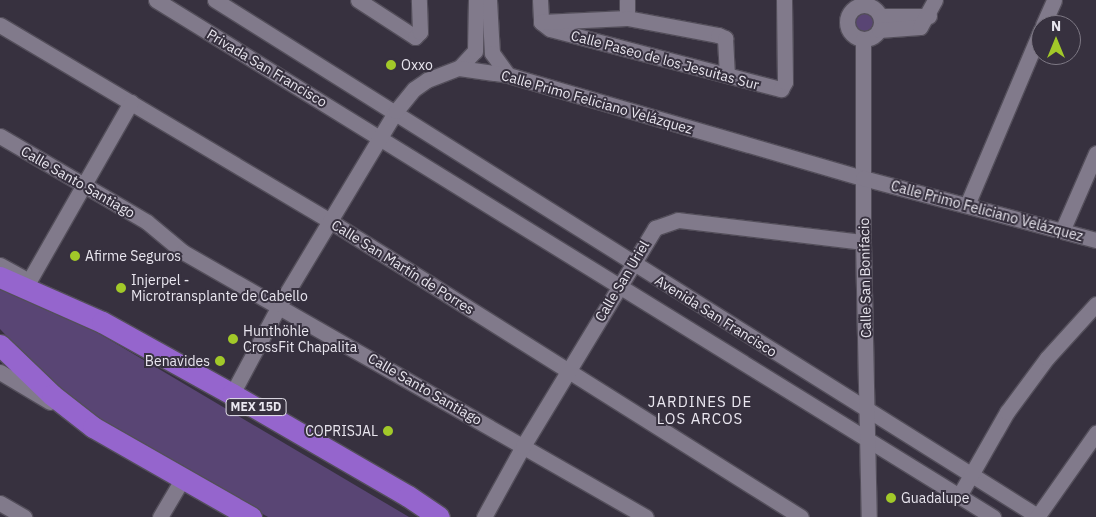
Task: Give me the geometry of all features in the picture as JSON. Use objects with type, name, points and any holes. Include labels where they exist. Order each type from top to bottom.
[{"type":"highway","name":"MEX 15D","points":[[0,277],[102,322],[232,394],[408,496],[439,517]]},
{"type":"highway","points":[[0,345],[52,396],[93,427],[251,517]]},
{"type":"street","points":[[215,0],[396,111]]},
{"type":"street","points":[[358,0],[419,36],[419,0]]},
{"type":"street","points":[[459,68],[475,51],[476,0]]},
{"type":"street","points":[[489,0],[492,53],[508,76]]},
{"type":"street","points":[[540,0],[545,25],[627,18],[725,38],[727,74]]},
{"type":"street","points":[[627,0],[627,18]]},
{"type":"street","name":"Calle Paseo de los Jesuitas Sur","points":[[545,25],[782,89],[784,82],[784,0]]},
{"type":"street","points":[[879,23],[920,27],[929,16],[936,0]]},
{"type":"street","points":[[1047,15],[1054,0]]},
{"type":"street","name":"Privada San Francisco","points":[[163,2],[379,136]]},
{"type":"street","points":[[863,3],[873,8],[879,23],[863,39],[853,34],[848,19],[853,10],[863,3]]},
{"type":"street","name":"Calle San Martín de Porres","points":[[0,25],[330,221],[567,372],[801,517]]},
{"type":"street","name":"Calle San Bonifacio","points":[[863,39],[863,242],[869,517]]},
{"type":"street","points":[[967,205],[1031,54]]},
{"type":"street","name":"Calle Primo Feliciano Velázquez","points":[[232,394],[280,304],[379,136],[396,111],[414,89],[427,80],[459,68],[508,76],[863,178],[1096,240]]},
{"type":"street","points":[[29,281],[130,102]]},
{"type":"street","name":"Avenida San Francisco","points":[[396,111],[632,264],[1038,517]]},
{"type":"street","name":"Calle Santo Santiago","points":[[0,136],[147,222],[183,252],[280,304],[646,517]]},
{"type":"street","name":"Avenida San Francisco","points":[[379,136],[618,287],[993,517]]},
{"type":"street","points":[[1062,231],[1096,153]]},
{"type":"street","name":"Calle San Uriel","points":[[484,517],[523,446],[655,228],[671,220],[863,242]]},
{"type":"street","points":[[0,265],[102,322]]},
{"type":"street","points":[[959,496],[973,476],[1007,412],[1048,358],[1096,304]]},
{"type":"street","points":[[0,372],[93,427]]},
{"type":"street","points":[[1038,517],[1096,433]]},
{"type":"street","points":[[160,517],[183,478]]},
{"type":"street","points":[[408,496],[444,517]]},
{"type":"street","points":[[0,503],[24,517]]},
{"type":"shaded area","points":[[863,6],[872,9],[883,20],[869,37],[854,34],[849,24],[853,11]]},
{"type":"shaded area","points":[[0,285],[88,327],[409,517],[268,517],[97,419],[55,388],[0,329]]},
{"type":"place","name":"Oxxo","points":[[391,65]]},
{"type":"place","name":"Afirme Seguros","points":[[75,256]]},
{"type":"place","name":"Injerpel - Microtransplante de Cabello","points":[[121,288]]},
{"type":"place","name":"Hunthöhle CrossFit Chapalita","points":[[233,339]]},
{"type":"place","name":"Benavides","points":[[220,361]]},
{"type":"place","name":"COPRISJAL","points":[[388,431]]},
{"type":"place","name":"Guadalupe","points":[[891,498]]},
{"type":"district","name":"JARDINES DE LOS ARCOS","points":[[700,410]]}]
